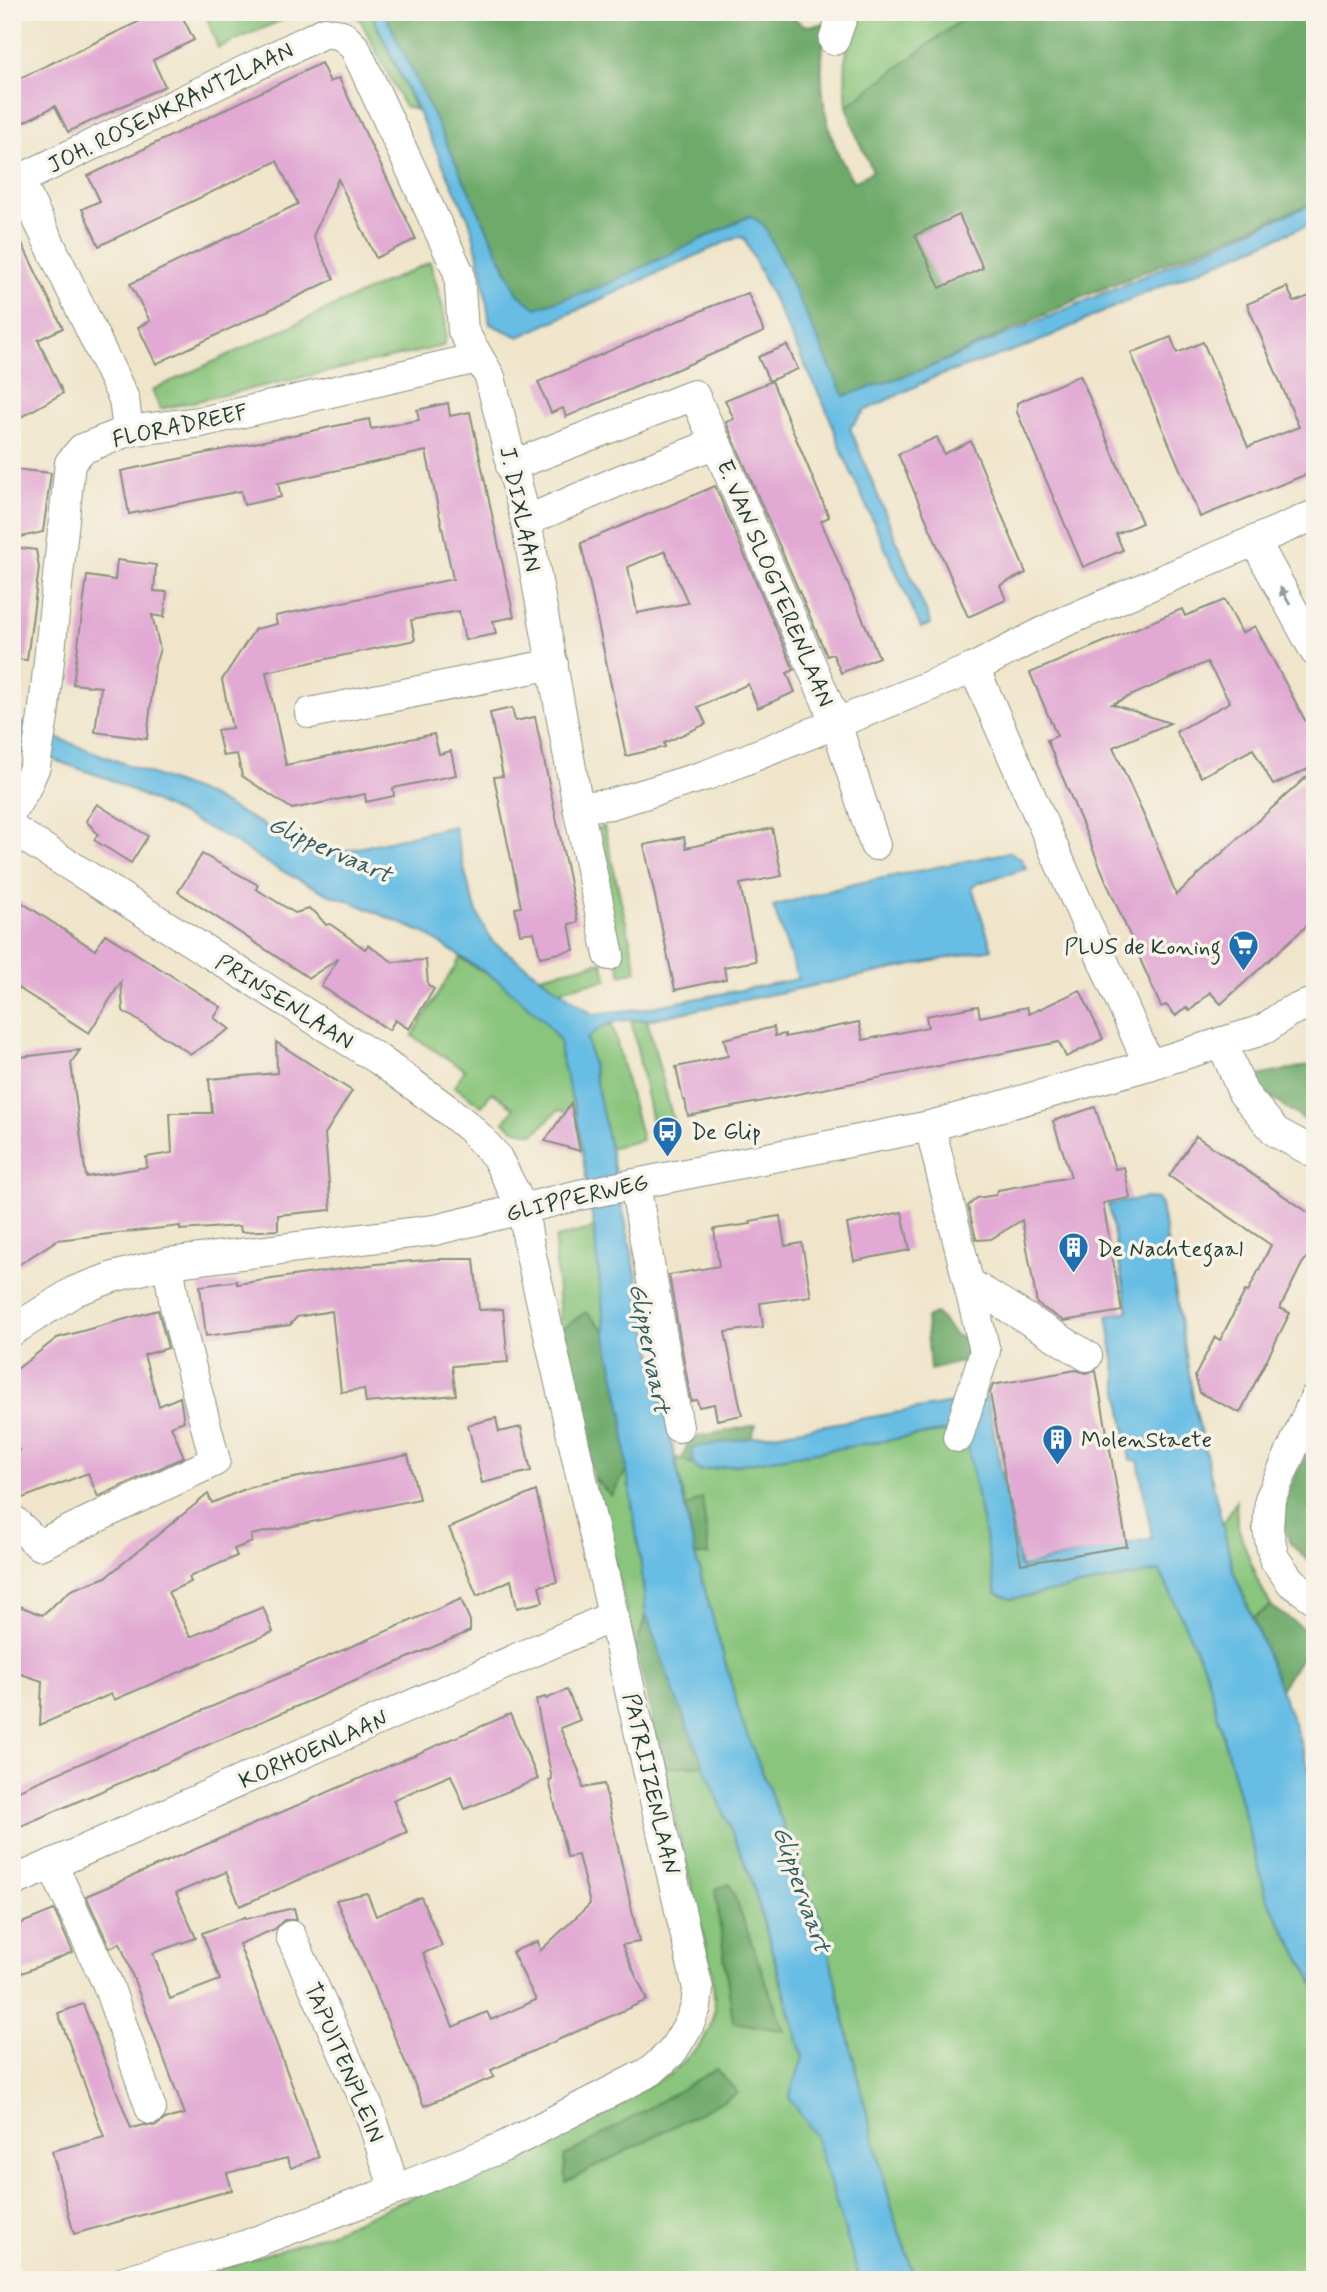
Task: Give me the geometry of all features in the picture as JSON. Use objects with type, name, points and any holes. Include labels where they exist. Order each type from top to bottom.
[{"type":"street","points":[[834,40],[844,12]]},
{"type":"street","name":"JOH. ROSENKRANTZLAAN","points":[[128,431],[124,399],[16,180],[325,32],[342,35],[355,48],[459,273],[463,331],[478,358]]},
{"type":"street","name":"FLORADREEF","points":[[12,810],[35,766],[50,671],[70,463],[82,449],[128,431],[201,422],[478,358]]},
{"type":"street","name":"J. DIXLAAN","points":[[478,358],[491,377],[526,521],[578,807],[610,955]]},
{"type":"street","name":"E. VAN SLOGTERENLAAN","points":[[511,467],[694,395],[836,723],[874,845]]},
{"type":"street","name":"E. VAN SLOGTERENLAAN","points":[[526,521],[716,443]]},
{"type":"street","name":"E. VAN SLOGTERENLAAN","points":[[578,807],[611,804],[706,775],[974,668],[1057,625],[1315,515]]},
{"type":"street","points":[[1255,541],[1315,651]]},
{"type":"street","points":[[310,713],[553,664]]},
{"type":"street","points":[[974,668],[1149,1065]]},
{"type":"street","name":"PRINSENLAAN","points":[[12,829],[378,1059],[427,1094],[471,1129],[496,1156],[523,1209]]},
{"type":"street","points":[[1266,1028],[1288,1012],[1315,1002]]},
{"type":"street","points":[[1266,1028],[1294,1030],[1315,1024]]},
{"type":"street","name":"GLIPPERWEG","points":[[12,1331],[75,1291],[113,1277],[168,1263],[435,1230],[579,1195],[930,1126],[1149,1065],[1266,1028]]},
{"type":"street","points":[[1222,1042],[1243,1093],[1276,1132],[1315,1153]]},
{"type":"street","points":[[930,1126],[985,1351],[958,1437]]},
{"type":"street","points":[[635,1184],[678,1427]]},
{"type":"street","name":"PATRIJZENLAAN","points":[[127,2280],[243,2246],[503,2147],[651,2070],[672,2052],[696,2007],[698,1989],[530,1251],[523,1209]]},
{"type":"street","points":[[12,1519],[39,1545],[215,1461],[176,1306],[168,1263]]},
{"type":"street","points":[[969,1283],[1087,1356]]},
{"type":"street","points":[[1315,1398],[1270,1499],[1268,1530],[1274,1558],[1291,1581],[1315,1599]]},
{"type":"street","name":"KORHOENLAAN","points":[[12,1882],[613,1616]]},
{"type":"street","points":[[52,1864],[108,1984],[151,2109]]},
{"type":"street","name":"TAPUITENPLEIN","points":[[291,1936],[368,2107],[395,2190]]},
{"type":"green space","points":[[220,12],[300,12],[218,48],[207,18]]},
{"type":"green space","points":[[331,12],[370,12],[416,110],[404,106],[360,19],[345,13],[333,16]]},
{"type":"green space","points":[[384,12],[790,12],[790,15],[803,25],[827,23],[822,64],[824,106],[835,146],[854,182],[873,171],[858,140],[847,106],[972,12],[1315,12],[1315,202],[1085,296],[928,368],[844,396],[764,225],[750,216],[603,286],[536,308],[518,294]]},
{"type":"green space","points":[[853,12],[972,12],[847,106],[846,59]]},
{"type":"green space","points":[[430,262],[445,317],[446,338],[443,346],[160,409],[152,390]]},
{"type":"green space","points":[[604,826],[637,971],[621,975],[591,832]]},
{"type":"green space","points":[[460,958],[500,982],[543,1019],[560,1041],[560,1053],[576,1114],[558,1110],[534,1134],[514,1129],[504,1122],[514,1108],[492,1092],[482,1106],[454,1086],[465,1070],[412,1036]]},
{"type":"green space","points":[[602,962],[607,980],[560,991],[539,976]]},
{"type":"green space","points":[[631,1019],[647,1020],[677,1135],[655,1137]]},
{"type":"green space","points":[[612,1024],[642,1140],[609,1148],[587,1039],[597,1027]]},
{"type":"green space","points":[[1315,1064],[1315,1127],[1257,1088],[1249,1078]]},
{"type":"green space","points":[[594,1228],[605,1331],[586,1313],[561,1330],[556,1238]]},
{"type":"green space","points":[[586,1312],[605,1331],[623,1415],[627,1470],[611,1496],[593,1477],[561,1330]]},
{"type":"green space","points":[[936,1313],[954,1335],[974,1341],[982,1382],[960,1362],[930,1370],[926,1318]]},
{"type":"green space","points":[[756,1425],[751,1438],[693,1448],[693,1464],[682,1460],[689,1438]]},
{"type":"green space","points":[[964,1428],[1011,1599],[1160,1571],[1205,1669],[1267,1898],[1315,1985],[1315,2280],[916,2280],[895,2220],[862,2095],[821,1920],[742,1722],[695,1555],[709,1554],[701,1499],[686,1507],[675,1457],[693,1464],[699,1471]]},
{"type":"green space","points":[[1315,1437],[1315,1565],[1297,1551],[1287,1536],[1284,1521],[1290,1488]]},
{"type":"green space","points":[[627,1470],[646,1614],[636,1650],[593,1477],[611,1495]]},
{"type":"green space","points":[[702,1498],[709,1555],[695,1555],[686,1507]]},
{"type":"green space","points":[[1236,1501],[1237,1524],[1256,1577],[1271,1606],[1253,1618],[1233,1570],[1222,1526]]},
{"type":"green space","points":[[1271,1606],[1315,1637],[1280,1689],[1253,1618]]},
{"type":"green space","points":[[646,1614],[678,1703],[705,1765],[663,1767],[636,1650]]},
{"type":"green space","points":[[705,1765],[749,1873],[803,2058],[789,2097],[815,2134],[860,2280],[187,2280],[324,2235],[493,2162],[671,2074],[700,2045],[709,2030],[715,2008],[712,1972],[663,1767]]},
{"type":"green space","points":[[730,1884],[784,2031],[733,2022],[715,1889]]},
{"type":"green space","points":[[716,2069],[738,2093],[566,2182],[564,2157]]},
{"type":"water","points":[[371,12],[384,12],[518,294],[536,308],[603,286],[750,216],[764,225],[844,396],[928,368],[1315,203],[1315,222],[1140,295],[1033,344],[935,377],[864,411],[850,428],[931,624],[921,628],[843,454],[828,413],[744,238],[728,241],[519,337],[490,324],[482,272],[470,222]]},
{"type":"water","name":"Glippervaart","points":[[12,716],[57,738],[209,796],[318,854],[332,854],[454,826],[473,901],[493,942],[592,1014],[642,1009],[798,979],[773,906],[854,884],[1010,852],[1021,859],[1026,869],[972,887],[992,949],[647,1020],[614,1022],[587,1039],[695,1555],[742,1722],[821,1920],[862,2095],[895,2220],[916,2280],[860,2280],[815,2135],[789,2097],[803,2058],[749,1873],[678,1703],[646,1614],[627,1470],[623,1415],[605,1331],[594,1228],[576,1114],[560,1053],[560,1041],[543,1019],[500,982],[424,933],[330,895],[272,866],[226,837],[109,779],[54,760],[12,750]]},
{"type":"water","points":[[1157,1199],[1161,1205],[1194,1403],[1233,1570],[1295,1726],[1315,1789],[1315,1985],[1267,1898],[1205,1669],[1160,1571],[1011,1599],[996,1593],[964,1428],[699,1471],[693,1464],[692,1448],[987,1397],[1020,1567],[1152,1538],[1138,1460],[1130,1460],[1107,1316],[1128,1311],[1108,1204]]},
{"type":"building","points":[[159,12],[180,12],[194,40],[153,60],[165,86],[68,132],[55,106],[12,128],[12,82]]},
{"type":"building","points":[[321,63],[330,82],[339,78],[416,239],[376,258],[338,179],[313,236],[334,279],[156,364],[138,327],[150,321],[130,284],[298,204],[277,161],[99,246],[82,209],[100,201],[88,176]]},
{"type":"building","points":[[959,215],[983,268],[940,288],[915,235]]},
{"type":"building","points":[[12,223],[63,328],[38,340],[63,393],[12,422]]},
{"type":"building","points":[[1287,287],[1294,302],[1315,294],[1315,471],[1200,517],[1131,353],[1171,337],[1177,353],[1203,342],[1248,447],[1299,427],[1247,304]]},
{"type":"building","points":[[748,293],[764,332],[566,417],[563,408],[551,413],[538,382]]},
{"type":"building","points":[[787,345],[798,369],[769,381],[758,357]]},
{"type":"building","points":[[1080,375],[1142,523],[1116,534],[1123,550],[1083,567],[1017,412],[1017,403]]},
{"type":"building","points":[[772,381],[829,517],[821,521],[879,657],[841,673],[833,654],[827,656],[726,422],[734,419],[725,400]]},
{"type":"building","points":[[448,403],[450,416],[470,412],[514,617],[493,621],[496,634],[465,640],[459,611],[411,620],[415,640],[266,672],[286,765],[434,734],[439,754],[451,751],[456,775],[393,788],[394,796],[366,802],[365,794],[292,809],[242,776],[237,754],[223,756],[217,730],[232,728],[222,680],[255,629],[277,624],[275,616],[453,579],[426,451],[278,483],[281,497],[244,505],[241,491],[129,514],[121,471],[369,419],[371,429],[419,420],[417,410]]},
{"type":"building","points":[[937,437],[944,454],[971,441],[1026,573],[1000,585],[1006,600],[968,617],[898,454]]},
{"type":"building","points":[[12,469],[51,473],[43,532],[12,539]]},
{"type":"building","points":[[715,486],[794,670],[787,673],[795,692],[758,708],[748,684],[698,707],[706,724],[664,743],[665,747],[626,756],[581,543]],"holes":[[[665,551],[688,603],[637,613],[628,567]]]},
{"type":"building","points":[[12,547],[36,550],[39,568],[27,660],[12,659]]},
{"type":"building","points":[[117,560],[156,565],[154,591],[167,592],[164,617],[152,615],[160,649],[155,665],[147,739],[95,732],[101,687],[73,684],[87,576],[115,580]]},
{"type":"building","points":[[1225,600],[1242,633],[1255,626],[1315,739],[1315,766],[1273,785],[1253,749],[1201,777],[1176,732],[1230,702],[1207,662],[1112,704],[1170,723],[1113,747],[1176,895],[1315,769],[1315,918],[1221,1004],[1210,992],[1190,1011],[1186,1007],[1176,1016],[1166,1005],[1161,1007],[1110,890],[1047,740],[1057,736],[1030,673],[1182,609],[1185,616]]},
{"type":"building","points":[[512,708],[515,721],[535,717],[578,922],[569,924],[574,950],[540,957],[534,932],[520,934],[515,908],[521,907],[494,777],[503,776],[490,713]]},
{"type":"building","points":[[97,804],[148,836],[131,863],[94,840],[98,834],[86,821]]},
{"type":"building","points":[[772,828],[782,876],[740,884],[756,961],[724,967],[726,979],[675,990],[644,845],[684,837],[686,848]]},
{"type":"building","points":[[202,854],[258,885],[256,889],[295,913],[309,909],[315,912],[326,925],[330,924],[365,949],[368,945],[393,962],[426,960],[428,985],[434,989],[409,1029],[395,1020],[389,1030],[321,986],[339,958],[309,978],[178,892]]},
{"type":"building","points":[[12,896],[95,950],[105,934],[221,1007],[214,1018],[230,1029],[191,1054],[123,1011],[121,982],[89,1033],[12,984]]},
{"type":"building","points":[[1080,990],[1103,1039],[1066,1057],[1059,1042],[688,1116],[683,1100],[676,1067],[728,1056],[724,1039],[774,1027],[775,1036],[785,1034],[785,1037],[859,1022],[863,1040],[928,1027],[926,1016],[978,1006],[980,1017],[1027,1007],[1029,1014]]},
{"type":"building","points":[[276,1042],[352,1091],[325,1134],[331,1210],[278,1215],[278,1230],[241,1232],[240,1226],[180,1230],[180,1226],[57,1240],[12,1269],[12,1058],[80,1050],[71,1063],[86,1177],[147,1167],[146,1157],[172,1153],[170,1113],[212,1113],[209,1079],[277,1073]]},
{"type":"building","points":[[571,1103],[580,1151],[545,1141]]},
{"type":"building","name":"De Nachtegaal","points":[[1095,1107],[1115,1169],[1124,1167],[1130,1198],[1103,1203],[1122,1311],[1064,1321],[1037,1304],[1022,1220],[991,1239],[978,1240],[968,1206],[977,1198],[996,1195],[998,1190],[1071,1177],[1053,1121]]},
{"type":"building","points":[[1196,1136],[1315,1217],[1315,1246],[1302,1264],[1280,1308],[1290,1313],[1240,1413],[1200,1393],[1195,1376],[1215,1337],[1220,1340],[1245,1291],[1248,1292],[1271,1245],[1169,1176]]},
{"type":"building","points":[[902,1212],[910,1250],[854,1261],[847,1224]]},
{"type":"building","points":[[780,1216],[785,1246],[802,1243],[811,1296],[760,1303],[763,1327],[725,1332],[742,1415],[717,1420],[714,1404],[699,1407],[697,1400],[691,1401],[669,1275],[719,1266],[714,1229],[751,1224],[750,1221]]},
{"type":"building","points":[[474,1259],[479,1310],[503,1309],[508,1362],[452,1366],[456,1395],[366,1403],[364,1389],[341,1392],[332,1311],[297,1317],[290,1325],[206,1336],[200,1286],[237,1281],[237,1284],[376,1264]]},
{"type":"building","points":[[158,1310],[168,1348],[144,1355],[159,1406],[180,1397],[184,1421],[171,1426],[184,1457],[98,1497],[88,1473],[12,1502],[12,1472],[19,1450],[12,1441],[12,1373],[57,1338]]},
{"type":"building","name":"MolenStaete","points":[[1076,1370],[1086,1373],[1096,1371],[1127,1546],[1021,1564],[990,1393],[993,1385]]},
{"type":"building","points":[[496,1418],[499,1432],[521,1427],[531,1471],[482,1483],[468,1425]]},
{"type":"building","points":[[408,1455],[419,1499],[251,1535],[252,1542],[234,1549],[237,1556],[189,1577],[191,1582],[168,1592],[190,1637],[263,1607],[273,1632],[114,1700],[111,1694],[40,1725],[42,1681],[12,1671],[12,1603],[42,1615],[71,1590],[106,1577],[208,1494],[212,1503],[250,1487]]},
{"type":"building","points":[[536,1491],[557,1582],[539,1586],[543,1602],[517,1608],[511,1580],[477,1596],[449,1528]]},
{"type":"building","points":[[461,1599],[470,1621],[470,1631],[12,1830],[12,1793]]},
{"type":"building","points":[[567,1690],[580,1720],[560,1728],[579,1771],[583,1788],[604,1784],[639,1942],[622,1945],[647,2000],[491,2070],[494,2077],[424,2106],[336,1900],[367,1893],[376,1916],[421,1897],[442,1946],[423,1953],[453,2027],[487,2012],[491,2020],[536,2000],[512,1952],[538,1941],[540,1951],[590,1904],[578,1855],[567,1857],[549,1780],[552,1779],[536,1700],[546,1699]]},
{"type":"building","points":[[510,1714],[538,1779],[465,1809],[451,1775],[393,1800],[407,1832],[240,1906],[226,1872],[176,1893],[196,1938],[153,1953],[170,1999],[220,1980],[202,1933],[245,1917],[294,1908],[297,1920],[284,1920],[275,1929],[239,1944],[319,2157],[291,2168],[287,2158],[227,2173],[232,2190],[74,2234],[52,2151],[104,2137],[58,2013],[83,2004],[131,2128],[156,2126],[165,2119],[185,2114],[120,1943],[110,1948],[86,1896]]},
{"type":"building","points":[[54,1910],[73,1952],[22,1973],[12,1950],[12,1927]]},
{"type":"place","name":"PLUS de Koning","points":[[1244,973]]},
{"type":"place","name":"De Glip","points":[[668,1158]]},
{"type":"place","name":"De Nachtegaal","points":[[1074,1275]]},
{"type":"place","name":"MolenStaete","points":[[1058,1466]]}]
